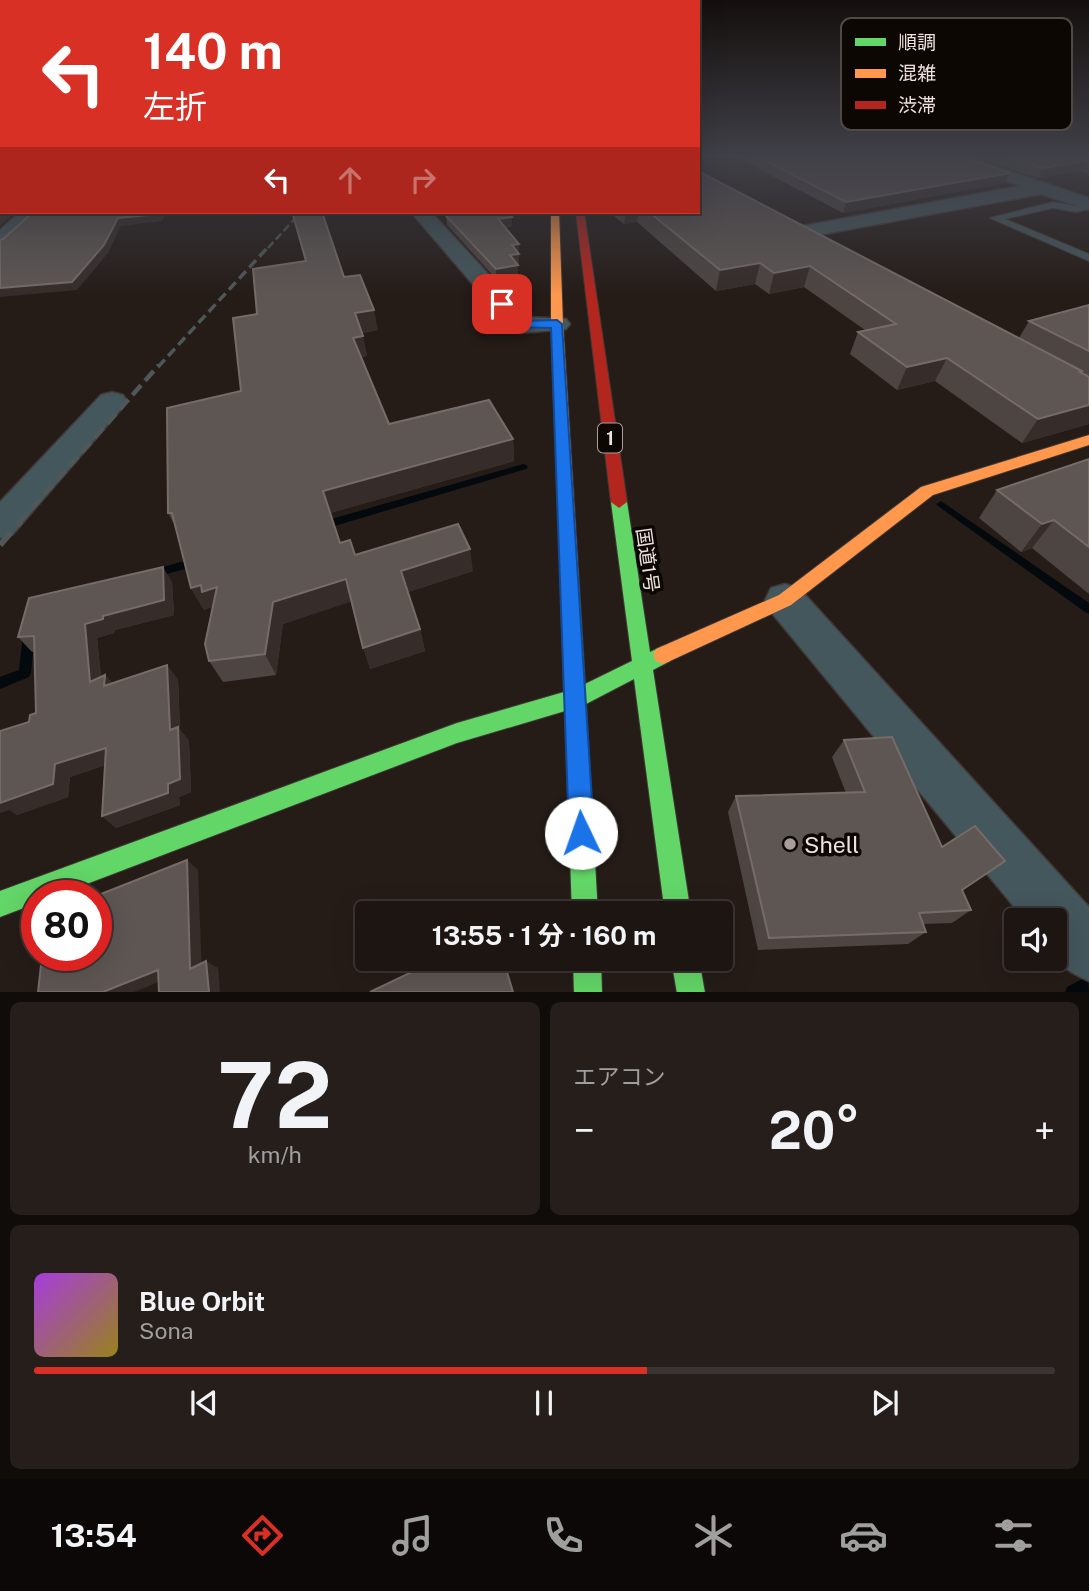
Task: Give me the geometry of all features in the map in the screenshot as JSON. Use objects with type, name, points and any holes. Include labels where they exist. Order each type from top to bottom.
[{"type":"main road","points":[[552,214],[584,901]]},
{"type":"main road","name":"国道1号","points":[[580,214],[641,665],[676,901]]},
{"type":"main road","points":[[0,904],[457,733],[575,699],[641,665],[785,600],[927,491],[1089,439]]},
{"type":"main road","points":[[588,971],[589,992]]},
{"type":"main road","points":[[687,971],[691,992]]},
{"type":"street","points":[[797,233],[964,202]]},
{"type":"street","points":[[0,241],[29,214]]},
{"type":"street","points":[[423,214],[520,325],[557,324]]},
{"type":"street","points":[[775,221],[833,253]]},
{"type":"street","points":[[0,525],[112,401]]},
{"type":"street","points":[[785,600],[1089,951]]},
{"type":"lane","points":[[1089,205],[1076,209],[1053,205],[995,218],[1089,258]]},
{"type":"building","points":[[700,202],[758,202],[1082,371],[1080,372],[1089,377],[1089,405],[1038,419],[947,358],[907,367],[858,332],[896,324],[810,266],[774,273],[760,263],[720,270],[651,214],[700,214]]},
{"type":"building","points":[[31,214],[159,214],[118,218],[104,245],[72,282],[0,288],[0,240]]},
{"type":"building","points":[[323,214],[344,277],[360,275],[374,310],[355,313],[363,336],[353,338],[389,424],[489,400],[513,439],[323,491],[340,543],[350,540],[355,555],[458,524],[470,549],[401,571],[420,629],[363,648],[346,579],[273,602],[265,654],[209,661],[205,644],[217,587],[202,592],[201,585],[191,588],[172,513],[168,513],[167,408],[241,391],[233,318],[257,314],[253,269],[306,261],[293,215]]},
{"type":"building","points":[[509,214],[512,217],[498,219],[519,244],[512,245],[519,254],[510,255],[518,265],[496,269],[446,216]]},
{"type":"building","points":[[1089,305],[1089,351],[1029,321]]},
{"type":"building","points":[[1089,459],[1089,547],[1054,520],[1042,524],[997,490]]},
{"type":"building","points":[[163,567],[164,600],[103,616],[103,619],[85,624],[90,682],[105,675],[104,686],[167,665],[170,730],[178,727],[180,779],[168,784],[168,793],[102,816],[106,748],[55,764],[53,784],[0,803],[0,731],[29,722],[30,715],[36,713],[34,636],[18,637],[29,598]]},
{"type":"building","points":[[892,737],[942,847],[975,826],[1005,861],[962,890],[971,910],[919,913],[926,932],[769,938],[736,796],[865,792],[844,740]]},
{"type":"building","points":[[187,860],[190,969],[206,961],[209,992],[159,992],[158,970],[103,992],[38,992],[40,971],[112,971],[112,890]]},
{"type":"building","points":[[414,971],[507,971],[513,992],[370,992]]},
{"type":"waterway","points":[[321,526],[523,467]]},
{"type":"waterway","points":[[941,504],[1089,609]]},
{"type":"waterway","points":[[153,574],[195,562]]},
{"type":"waterway","points":[[0,683],[25,673],[29,634]]},
{"type":"waterway","points":[[1075,992],[1088,984]]},
{"type":"railway","points":[[268,248],[299,214]]},
{"type":"railway","points":[[158,367],[269,246]]},
{"type":"railway","points":[[19,523],[159,365]]},
{"type":"railway","points":[[0,545],[21,521]]},
{"type":"traffic: fast","points":[[619,502],[676,901]]},
{"type":"traffic: fast","points":[[569,567],[584,901]]},
{"type":"traffic: fast","points":[[0,904],[457,733],[575,699],[663,655]]},
{"type":"traffic: fast","points":[[587,971],[588,992]]},
{"type":"traffic: fast","points":[[687,971],[691,992]]},
{"type":"traffic: slow","points":[[555,214],[557,324],[569,567]]},
{"type":"traffic: slow","points":[[663,655],[785,600],[927,491],[1089,440]]},
{"type":"traffic: jam","points":[[580,214],[619,502]]},
{"type":"place","name":"Shell","points":[[790,844]]},
{"type":"route","points":[[502,304],[520,325],[557,324],[581,833]]}]
